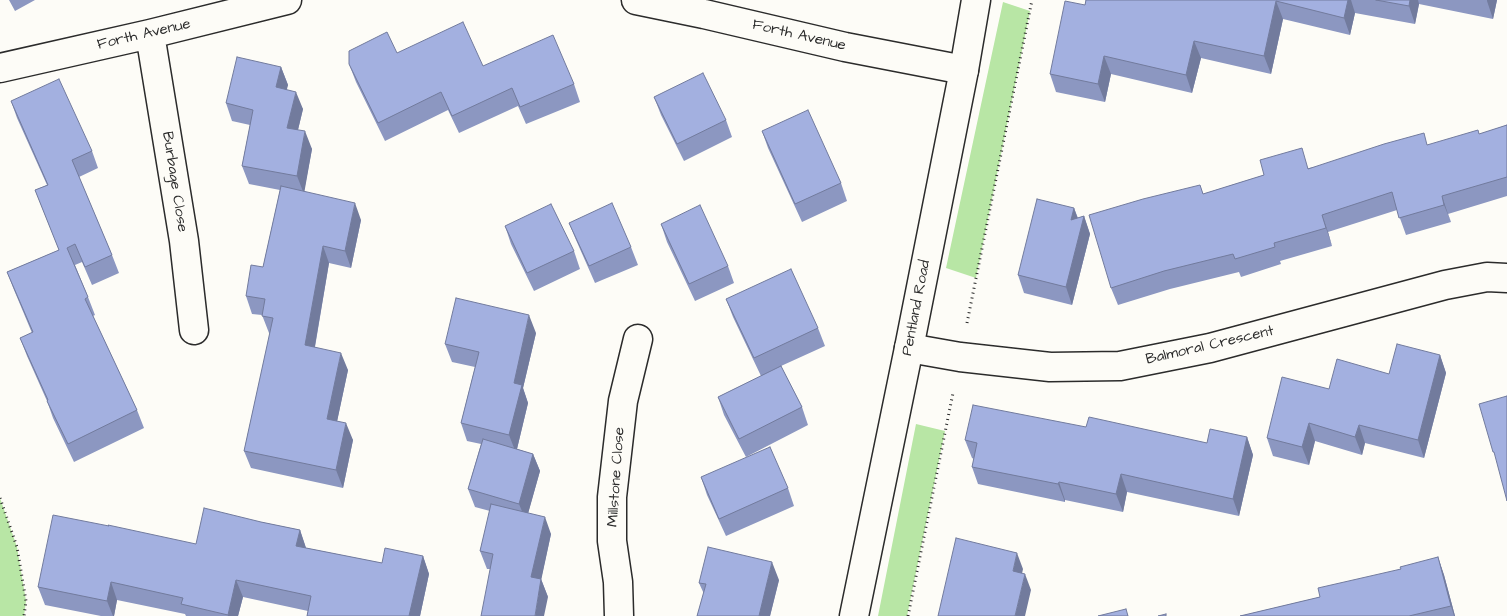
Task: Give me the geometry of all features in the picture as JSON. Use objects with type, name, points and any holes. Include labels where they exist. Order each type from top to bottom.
[{"type":"street","name":"Forth Avenue","points":[[0,68],[287,0]]},
{"type":"street","name":"Forth Avenue","points":[[636,0],[705,7],[845,47],[964,70]]},
{"type":"street","name":"Pentland Road","points":[[854,616],[909,348],[976,0]]},
{"type":"street","name":"Burbage Close","points":[[150,34],[184,241],[194,330]]},
{"type":"street","name":"Balmoral Crescent","points":[[909,348],[960,358],[1050,367],[1120,366],[1210,348],[1445,285],[1487,277],[1507,278]]},
{"type":"street","name":"Millstone Close","points":[[619,616],[618,582],[612,541],[612,497],[623,401],[638,339]]},
{"type":"path","points":[[908,616],[1032,0]]},
{"type":"path","points":[[0,498],[17,547],[26,601],[24,616]]},
{"type":"green space","points":[[1003,2],[1030,11],[976,278],[946,268]]},
{"type":"green space","points":[[916,424],[945,431],[907,616],[878,616]]},
{"type":"green space","points":[[0,498],[17,547],[26,601],[24,616],[0,616]]},
{"type":"building","points":[[1086,0],[1348,0],[1344,18],[1276,1],[1264,56],[1194,41],[1186,75],[1104,56],[1098,84],[1050,74],[1065,1],[1085,5]]},
{"type":"building","points":[[1376,0],[1410,0],[1409,6]]},
{"type":"building","points":[[463,22],[483,66],[553,35],[574,84],[520,107],[512,88],[452,116],[441,92],[378,123],[349,64],[349,51],[387,32],[397,53]]},
{"type":"building","points":[[237,57],[281,67],[276,87],[296,92],[287,128],[305,131],[297,176],[242,166],[253,110],[226,103]]},
{"type":"building","points":[[703,73],[726,120],[677,144],[654,97]]},
{"type":"building","points":[[59,79],[92,151],[72,160],[112,255],[85,267],[75,244],[67,248],[88,297],[85,299],[137,410],[68,444],[20,338],[33,332],[7,272],[59,250],[35,190],[48,185],[11,101]]},
{"type":"building","points":[[808,110],[841,183],[795,204],[762,131]]},
{"type":"building","points":[[1507,125],[1507,177],[1442,196],[1444,205],[1399,218],[1392,192],[1322,215],[1326,228],[1274,243],[1275,247],[1235,259],[1233,254],[1164,271],[1111,288],[1089,215],[1200,185],[1203,194],[1264,175],[1260,160],[1302,148],[1308,169],[1424,133],[1427,145],[1478,130],[1479,134]]},
{"type":"building","points":[[281,186],[355,203],[345,251],[323,246],[305,345],[341,353],[327,419],[346,423],[336,470],[244,451],[273,318],[262,316],[265,299],[246,296],[251,265],[263,267]]},
{"type":"building","points":[[1037,199],[1074,208],[1071,220],[1084,216],[1066,287],[1018,275]]},
{"type":"building","points":[[612,203],[631,247],[589,266],[569,223]]},
{"type":"building","points":[[551,204],[574,251],[527,273],[505,226]]},
{"type":"building","points":[[700,205],[728,266],[689,284],[661,224]]},
{"type":"building","points":[[791,269],[818,328],[754,358],[726,299]]},
{"type":"building","points":[[456,298],[529,315],[514,383],[522,385],[509,435],[461,423],[479,352],[445,344]]},
{"type":"building","points":[[1397,344],[1440,355],[1418,440],[1359,425],[1355,437],[1309,423],[1302,447],[1267,438],[1282,377],[1329,389],[1337,359],[1389,374]]},
{"type":"building","points":[[781,366],[802,407],[739,439],[718,397]]},
{"type":"building","points":[[1507,396],[1507,501],[1479,404]]},
{"type":"building","points":[[973,405],[1086,427],[1089,417],[1207,443],[1210,429],[1247,437],[1233,499],[1121,474],[1116,494],[972,467],[977,443],[965,440]]},
{"type":"building","points":[[483,439],[533,454],[519,504],[468,489]]},
{"type":"building","points":[[770,447],[788,488],[719,519],[701,477]]},
{"type":"building","points":[[491,504],[545,517],[531,577],[541,579],[535,616],[481,616],[493,554],[480,551]]},
{"type":"building","points":[[204,508],[300,530],[296,546],[382,563],[385,548],[423,556],[409,616],[307,616],[311,596],[236,580],[228,615],[181,604],[183,598],[111,582],[107,601],[38,587],[53,515],[196,544]]},
{"type":"building","points":[[956,538],[1017,553],[1013,571],[1025,574],[1015,616],[938,616]]},
{"type":"building","points":[[708,547],[772,562],[759,616],[697,616],[706,584],[699,583]]},
{"type":"building","points":[[1438,557],[1451,606],[1409,616],[1240,616],[1320,597],[1318,588],[1401,569],[1400,567]]},
{"type":"building","points":[[1126,609],[1128,616],[1098,616]]}]
